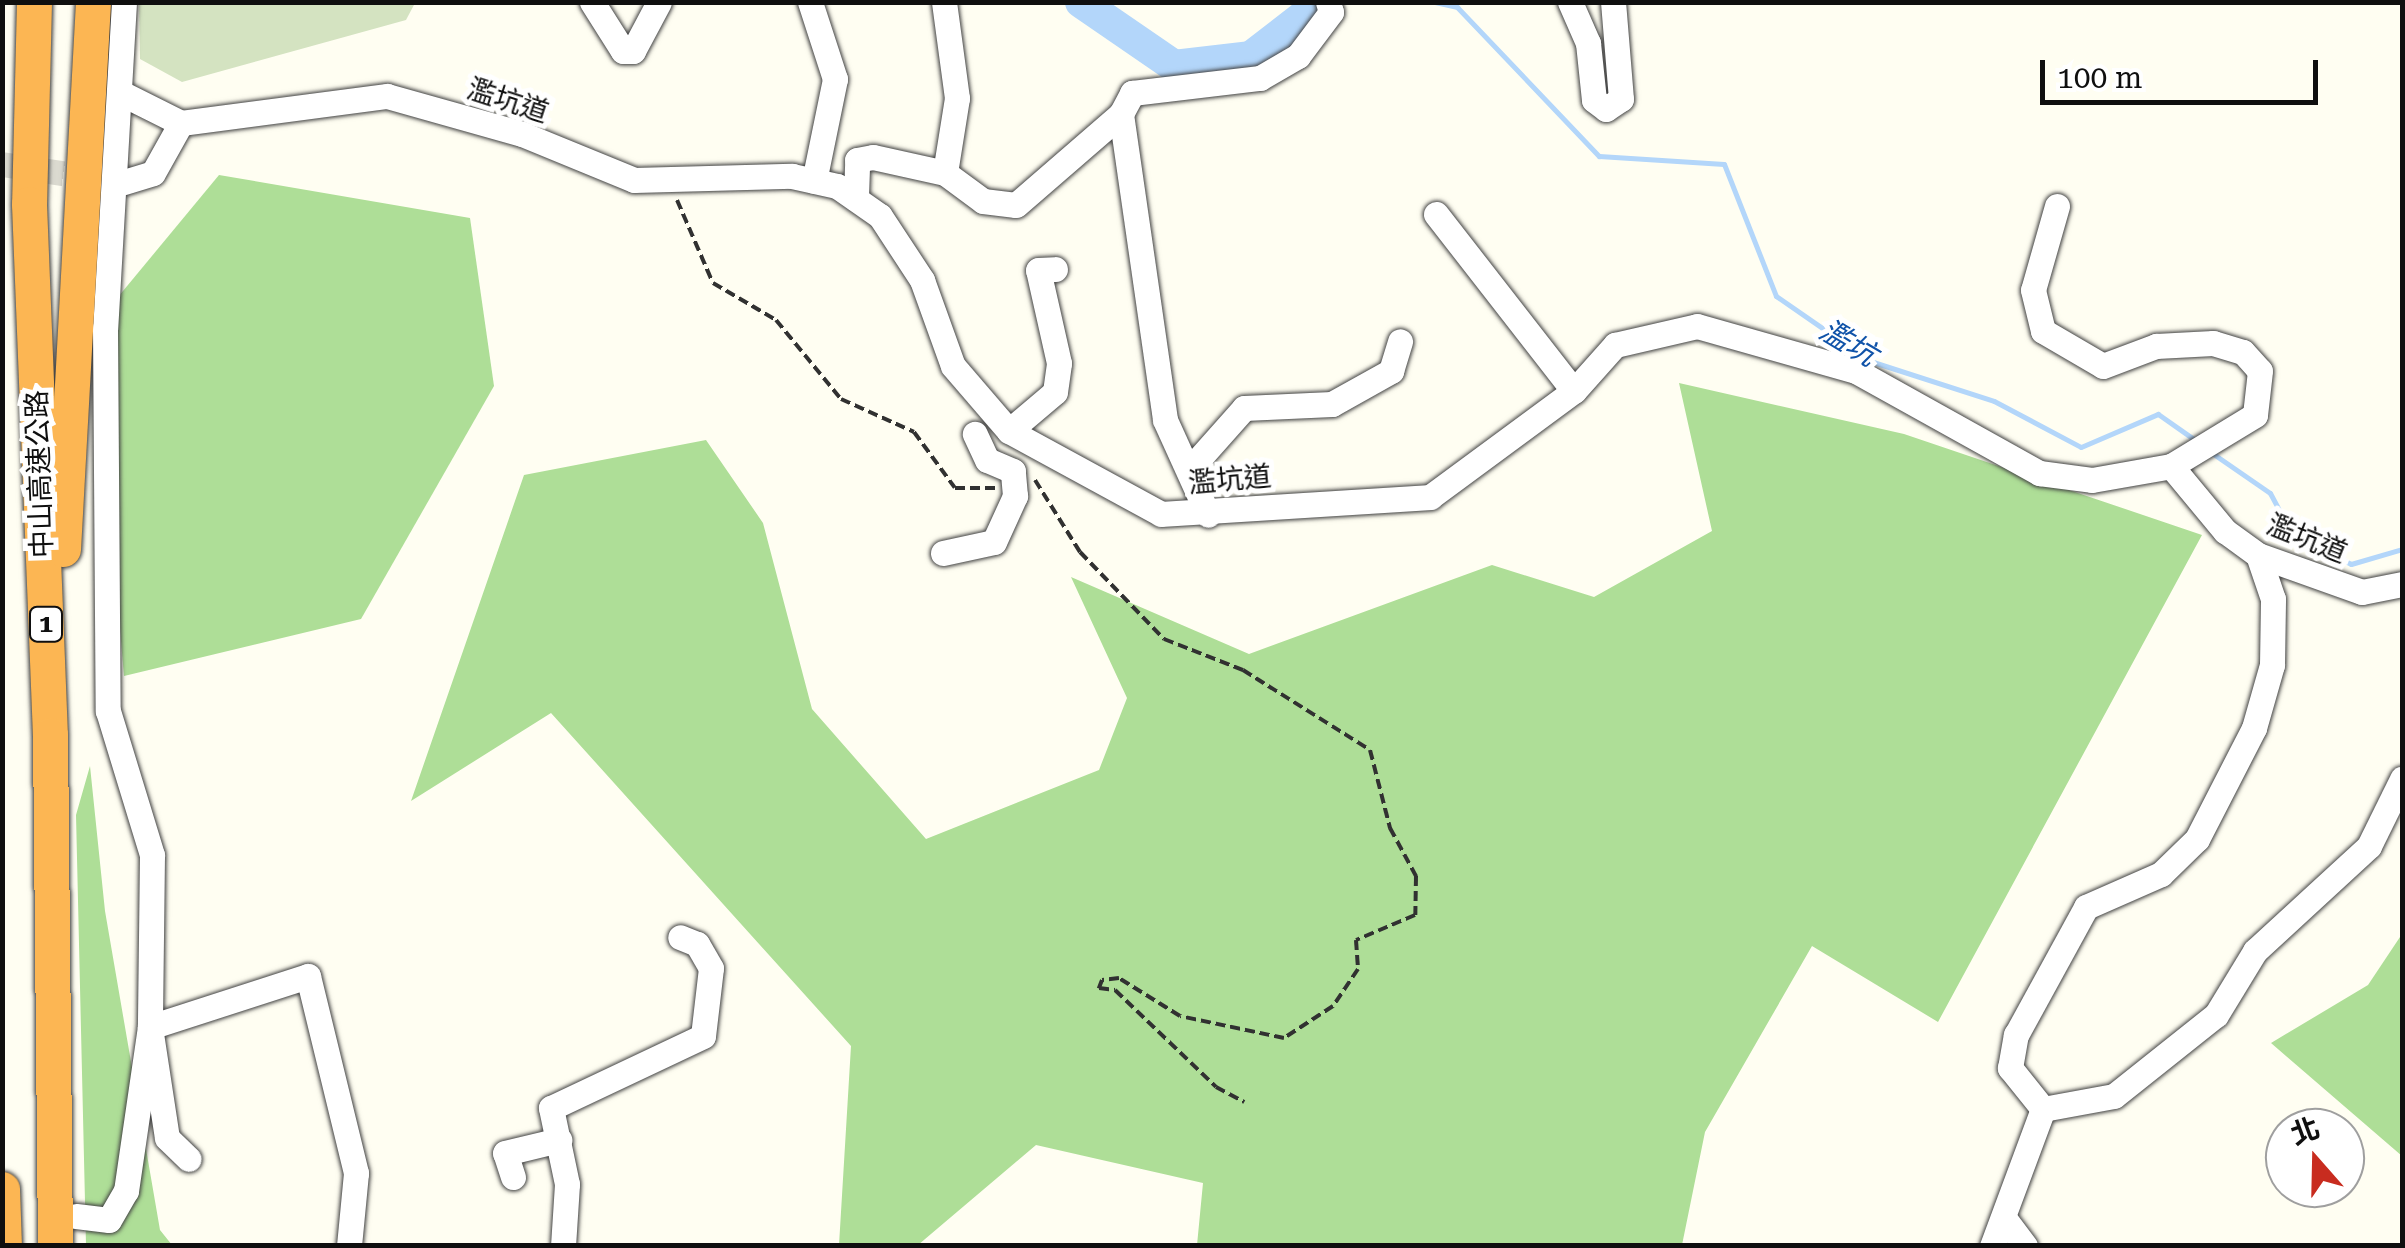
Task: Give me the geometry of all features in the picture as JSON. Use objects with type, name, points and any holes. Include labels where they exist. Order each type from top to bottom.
[{"type":"highway","name":"中山高速公路","points":[[34,2],[30,204],[50,734],[55,1246]]},
{"type":"highway","points":[[50,734],[92,2]]},
{"type":"highway","points":[[2,1188],[4,1246]]},
{"type":"street","points":[[76,1216],[110,1220],[126,1191],[150,1027],[152,854],[108,712],[101,522],[124,2]]},
{"type":"street","points":[[592,2],[632,51],[658,2]]},
{"type":"street","points":[[810,2],[835,79],[814,181]]},
{"type":"street","points":[[944,2],[957,98],[945,173]]},
{"type":"street","points":[[1570,2],[1588,44],[1594,100],[1606,108],[1621,98],[1613,2]]},
{"type":"street","points":[[856,196],[857,160],[945,173],[982,200],[1016,205],[1121,114],[1132,93],[1260,78],[1298,56],[1329,7]]},
{"type":"street","points":[[120,93],[181,123],[153,173],[124,182]]},
{"type":"street","name":"濫坑道","points":[[181,123],[387,96],[522,134],[634,180],[814,181],[856,196],[922,280],[953,366],[1009,430],[1161,514],[1208,514],[1430,496],[1574,391],[1615,345],[1697,326],[1856,372],[2039,474],[2092,480],[2171,466],[2225,531],[2258,555],[2362,592],[2402,584]]},
{"type":"street","points":[[1121,114],[1165,420],[1208,514]]},
{"type":"street","points":[[2057,206],[2033,290],[2043,331],[2103,366],[2156,346],[2213,343],[2244,352],[2260,371],[2263,396],[2255,415],[2205,450],[2171,466]]},
{"type":"street","points":[[1436,214],[1574,391]]},
{"type":"street","points":[[1009,430],[1055,392],[1058,362],[1038,270],[1055,269]]},
{"type":"street","points":[[1189,470],[1244,408],[1332,404],[1391,371],[1400,341]]},
{"type":"street","points":[[943,553],[994,542],[1015,496],[1012,470],[987,460],[975,434]]},
{"type":"street","points":[[2043,1109],[2006,1055],[2070,928],[2086,907],[2161,874],[2197,838],[2254,728],[2272,664],[2273,599],[2258,555]]},
{"type":"street","points":[[2043,1109],[2114,1096],[2216,1015],[2255,952],[2369,846],[2402,779]]},
{"type":"street","points":[[563,1246],[559,1140],[550,1108],[703,1036],[711,968],[697,944],[680,937]]},
{"type":"street","points":[[150,1027],[308,976],[356,1174],[348,1246]]},
{"type":"street","points":[[150,1027],[167,1138],[190,1159]]},
{"type":"street","points":[[1992,1246],[2043,1109]]},
{"type":"street","points":[[513,1177],[505,1154],[559,1140]]},
{"type":"street","points":[[2004,1218],[2024,1246]]},
{"type":"path","points":[[668,182],[713,283],[776,320],[842,399],[914,432],[955,488],[983,492],[1012,470],[1044,484],[1080,552],[1164,639],[1243,670],[1370,750],[1390,828],[1416,876],[1416,915],[1356,940],[1358,969],[1333,1006],[1284,1038],[1180,1016],[1119,978],[1102,980],[1100,988],[1115,990],[1216,1087],[1244,1102]]},
{"type":"green space","points":[[139,2],[415,3],[406,20],[182,82],[140,59]]},
{"type":"green space","points":[[219,175],[470,218],[494,386],[361,619],[124,676],[94,326]]},
{"type":"green space","points":[[1679,383],[1904,434],[2202,535],[1938,1022],[1812,946],[1705,1132],[1682,1245],[1197,1245],[1203,1183],[1036,1145],[918,1245],[839,1245],[851,1046],[551,713],[411,801],[524,475],[706,440],[763,523],[812,709],[926,839],[1099,770],[1127,698],[1071,577],[1249,654],[1492,565],[1594,597],[1712,531]]},
{"type":"green space","points":[[90,766],[105,911],[160,1230],[172,1245],[86,1245],[76,815]]},
{"type":"green space","points":[[2402,934],[2402,1156],[2365,1124],[2365,1108],[2346,1108],[2271,1043],[2368,985]]},
{"type":"waterway","name":"濫坑","points":[[1081,2],[1174,66],[1251,57],[1322,2]]},
{"type":"waterway","name":"濫坑","points":[[1435,2],[1457,7],[1599,156],[1724,164],[1776,296],[1870,361],[1994,401],[2081,447],[2158,414],[2195,440]]},
{"type":"waterway","name":"濫坑","points":[[2212,453],[2270,493],[2293,536],[2351,564],[2402,549]]},
{"type":"tunnel","points":[[2,164],[96,178]]}]
